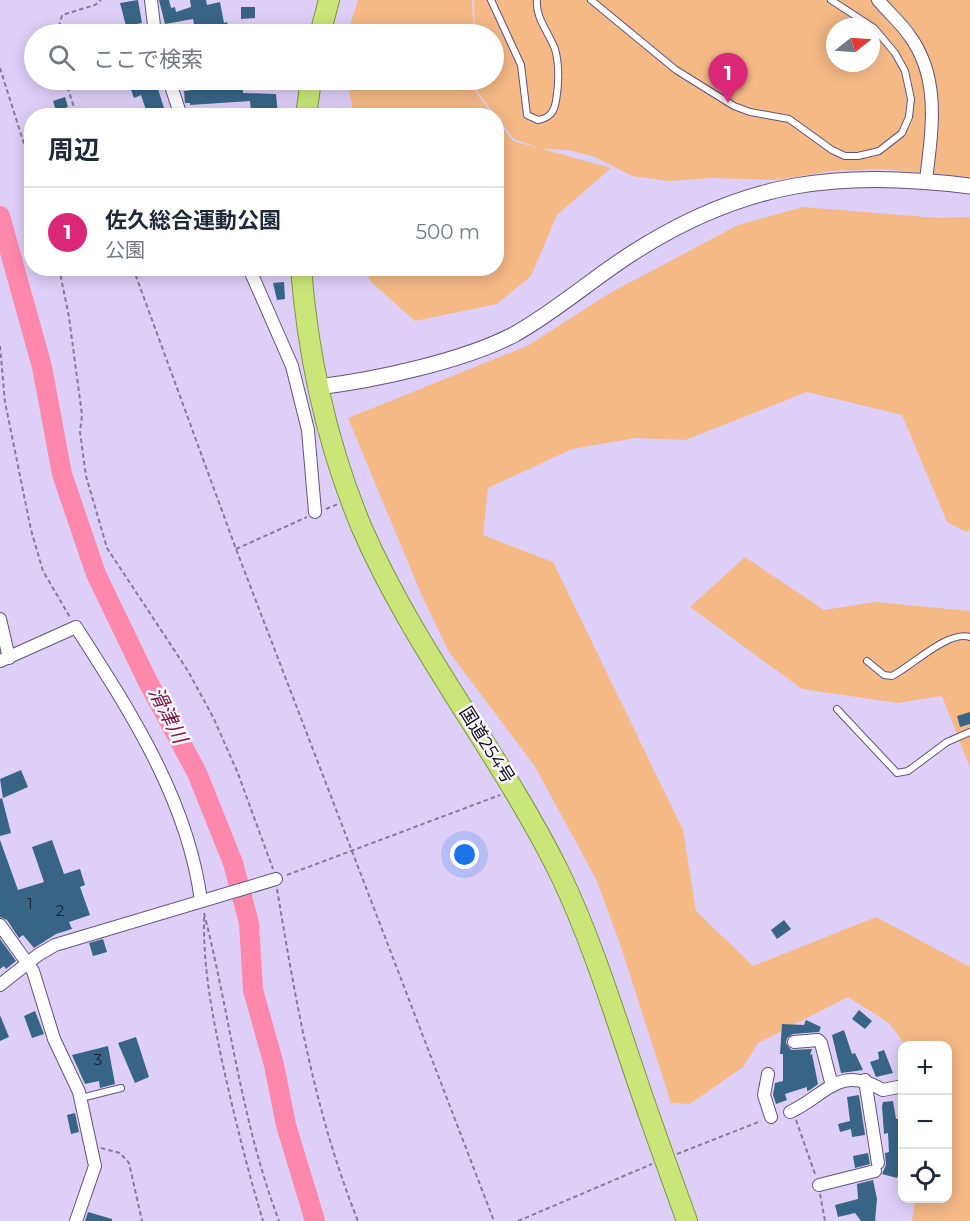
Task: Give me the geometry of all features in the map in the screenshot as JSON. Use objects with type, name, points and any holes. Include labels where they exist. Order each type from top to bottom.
[{"type":"highway","points":[[323,24],[329,0]]},
{"type":"highway","points":[[307,108],[310,90]]},
{"type":"highway","name":"国道254号","points":[[302,276],[307,324],[318,387],[351,500],[375,555],[414,627],[514,790],[577,912],[612,1003],[687,1221]]},
{"type":"street","points":[[151,0],[154,24]]},
{"type":"street","points":[[878,0],[909,34],[928,74],[932,120],[926,180]]},
{"type":"street","points":[[172,90],[178,108]]},
{"type":"street","points":[[318,387],[382,375],[458,356],[503,339],[540,317],[668,231],[738,201],[797,184],[834,179],[926,180],[970,186]]},
{"type":"street","points":[[253,276],[292,366],[308,430],[315,512]]},
{"type":"street","points":[[0,619],[4,659],[76,627],[131,713],[155,760],[180,819],[203,905]]},
{"type":"street","points":[[0,985],[46,950],[68,940],[203,905],[274,880]]},
{"type":"street","points":[[0,925],[27,963],[41,991],[54,1039],[81,1098],[93,1147],[94,1166],[76,1221]]},
{"type":"street","points":[[794,1042],[818,1040],[822,1043],[832,1086]]},
{"type":"street","points":[[768,1074],[765,1095],[771,1117]]},
{"type":"street","points":[[790,1112],[832,1086],[854,1078],[865,1080],[883,1090],[898,1087]]},
{"type":"street","points":[[819,1185],[876,1167],[865,1080]]},
{"type":"lane","points":[[491,0],[502,24]]},
{"type":"lane","points":[[504,28],[521,65],[527,115],[538,120],[544,119],[554,110],[559,73],[554,47],[537,9],[537,0]]},
{"type":"lane","points":[[591,0],[676,70],[734,106],[750,112],[789,119],[832,150],[845,156],[858,156],[879,151],[902,133],[909,117],[911,99],[905,71],[896,53],[874,28],[831,0]]},
{"type":"lane","points":[[867,661],[884,675],[892,676],[951,638],[962,635],[970,638]]},
{"type":"lane","points":[[837,709],[897,773],[908,771],[948,742],[970,732]]},
{"type":"lane","points":[[81,1098],[121,1088]]},
{"type":"path","points":[[60,24],[62,15],[95,5],[101,0]]},
{"type":"path","points":[[0,68],[24,144]]},
{"type":"path","points":[[68,90],[74,108]]},
{"type":"path","points":[[60,276],[82,415],[80,432],[86,476],[107,549],[188,671],[213,717],[237,771],[274,880],[299,1019],[325,1128],[358,1221]]},
{"type":"path","points":[[136,276],[236,549],[494,1221]]},
{"type":"path","points":[[0,346],[5,402],[31,530],[43,571],[76,627]]},
{"type":"path","points":[[236,549],[315,512],[351,500]]},
{"type":"path","points":[[274,880],[514,790]]},
{"type":"path","points":[[203,905],[204,964],[210,1001],[244,1160],[263,1221]]},
{"type":"path","points":[[203,905],[249,1126],[279,1221]]},
{"type":"path","points":[[790,1112],[795,1116],[819,1185],[825,1221]]},
{"type":"path","points":[[518,1221],[664,1159],[771,1117]]},
{"type":"path","points":[[93,1147],[112,1150],[125,1156],[129,1162],[142,1221]]},
{"type":"shaded area","points":[[358,0],[472,0],[473,24],[350,24]]},
{"type":"shaded area","points":[[474,0],[970,0],[970,177],[883,169],[832,171],[775,180],[713,178],[669,181],[632,176],[595,157],[568,150],[542,149],[514,139],[504,126],[504,108],[490,108],[476,90],[504,90],[504,24],[475,24]]},
{"type":"shaded area","points":[[349,90],[475,90],[488,108],[353,108]]},
{"type":"shaded area","points":[[504,129],[513,141],[611,168],[557,215],[531,276],[497,304],[415,321],[370,281],[369,276],[504,276]]},
{"type":"shaded area","points":[[803,207],[938,218],[970,217],[970,530],[966,532],[947,522],[902,415],[807,392],[685,440],[636,438],[572,449],[488,488],[483,535],[553,562],[683,830],[696,911],[753,966],[876,917],[970,967],[970,1221],[912,1221],[914,1203],[952,1203],[952,1041],[902,1041],[889,1023],[848,997],[758,1043],[743,1067],[690,1104],[671,1103],[620,944],[596,879],[534,765],[449,652],[422,596],[348,418],[527,346],[610,293],[738,225]]},
{"type":"shaded area","points":[[745,557],[824,610],[875,602],[970,611],[970,768],[942,696],[898,703],[802,689],[690,607]]},
{"type":"building","points":[[138,0],[142,23],[125,24],[120,3]]},
{"type":"building","points":[[159,0],[169,0],[171,8],[175,7],[176,12],[191,7],[190,0],[206,0],[207,5],[220,2],[224,23],[228,24],[194,24],[193,19],[165,24]]},
{"type":"building","points":[[241,7],[255,7],[255,18],[241,19]]},
{"type":"building","points":[[131,90],[158,90],[164,108],[145,108],[141,95],[134,98]]},
{"type":"building","points":[[243,90],[243,93],[276,94],[277,108],[251,108],[250,101],[190,105],[190,103],[185,103],[184,91]]},
{"type":"building","points":[[65,97],[68,107],[55,108],[53,101]]},
{"type":"building","points":[[284,282],[285,299],[277,300],[273,283]]},
{"type":"building","points":[[970,712],[970,724],[960,727],[957,716]]},
{"type":"building","points":[[21,770],[28,787],[3,798],[0,779]]},
{"type":"building","points":[[2,798],[11,833],[0,836],[0,799]]},
{"type":"building","points":[[0,840],[18,890],[44,882],[32,847],[52,840],[64,874],[80,869],[85,885],[80,887],[90,915],[69,922],[72,929],[56,934],[34,948],[23,935],[19,938],[7,920],[0,917]]},
{"type":"building","points":[[784,920],[791,929],[777,939],[771,930]]},
{"type":"building","points":[[0,939],[16,961],[6,969],[4,966],[0,969]]},
{"type":"building","points":[[103,939],[107,952],[93,956],[89,943]]},
{"type":"building","points":[[859,1010],[872,1021],[865,1029],[852,1019]]},
{"type":"building","points":[[35,1011],[44,1034],[32,1038],[24,1016]]},
{"type":"building","points":[[0,1015],[9,1037],[0,1041]]},
{"type":"building","points":[[806,1020],[821,1027],[819,1032],[793,1034],[787,1038],[786,1043],[791,1050],[812,1049],[810,1055],[812,1054],[818,1084],[807,1091],[807,1087],[785,1094],[787,1100],[776,1104],[773,1095],[775,1083],[783,1081],[783,1054],[780,1054],[782,1024],[804,1025]]},
{"type":"building","points":[[844,1030],[852,1054],[855,1053],[863,1070],[841,1073],[832,1035]]},
{"type":"building","points":[[136,1037],[149,1077],[135,1083],[118,1043]]},
{"type":"building","points":[[108,1046],[115,1084],[100,1088],[99,1081],[85,1084],[72,1055]]},
{"type":"building","points":[[884,1050],[893,1073],[876,1077],[870,1062],[879,1059],[878,1052]]},
{"type":"building","points":[[859,1095],[865,1135],[852,1137],[851,1129],[840,1132],[838,1124],[850,1121],[847,1097]]},
{"type":"building","points":[[893,1101],[896,1119],[898,1119],[897,1178],[882,1174],[886,1165],[885,1153],[889,1152],[888,1133],[884,1134],[883,1102]]},
{"type":"building","points":[[75,1113],[79,1132],[71,1134],[67,1115]]},
{"type":"building","points":[[868,1153],[870,1164],[855,1168],[853,1156]]},
{"type":"building","points":[[873,1180],[877,1199],[875,1221],[861,1221],[855,1213],[838,1217],[835,1205],[858,1199],[857,1184]]},
{"type":"building","points":[[88,1212],[112,1219],[112,1221],[85,1221]]},
{"type":"waterway","name":"滑津川","points":[[0,216],[42,367],[62,474],[96,574],[147,680],[197,773],[233,863],[249,923],[253,990],[274,1065],[286,1125],[315,1221]]},
{"type":"place","name":"佐久総合運動公園","points":[[728,103]]}]
